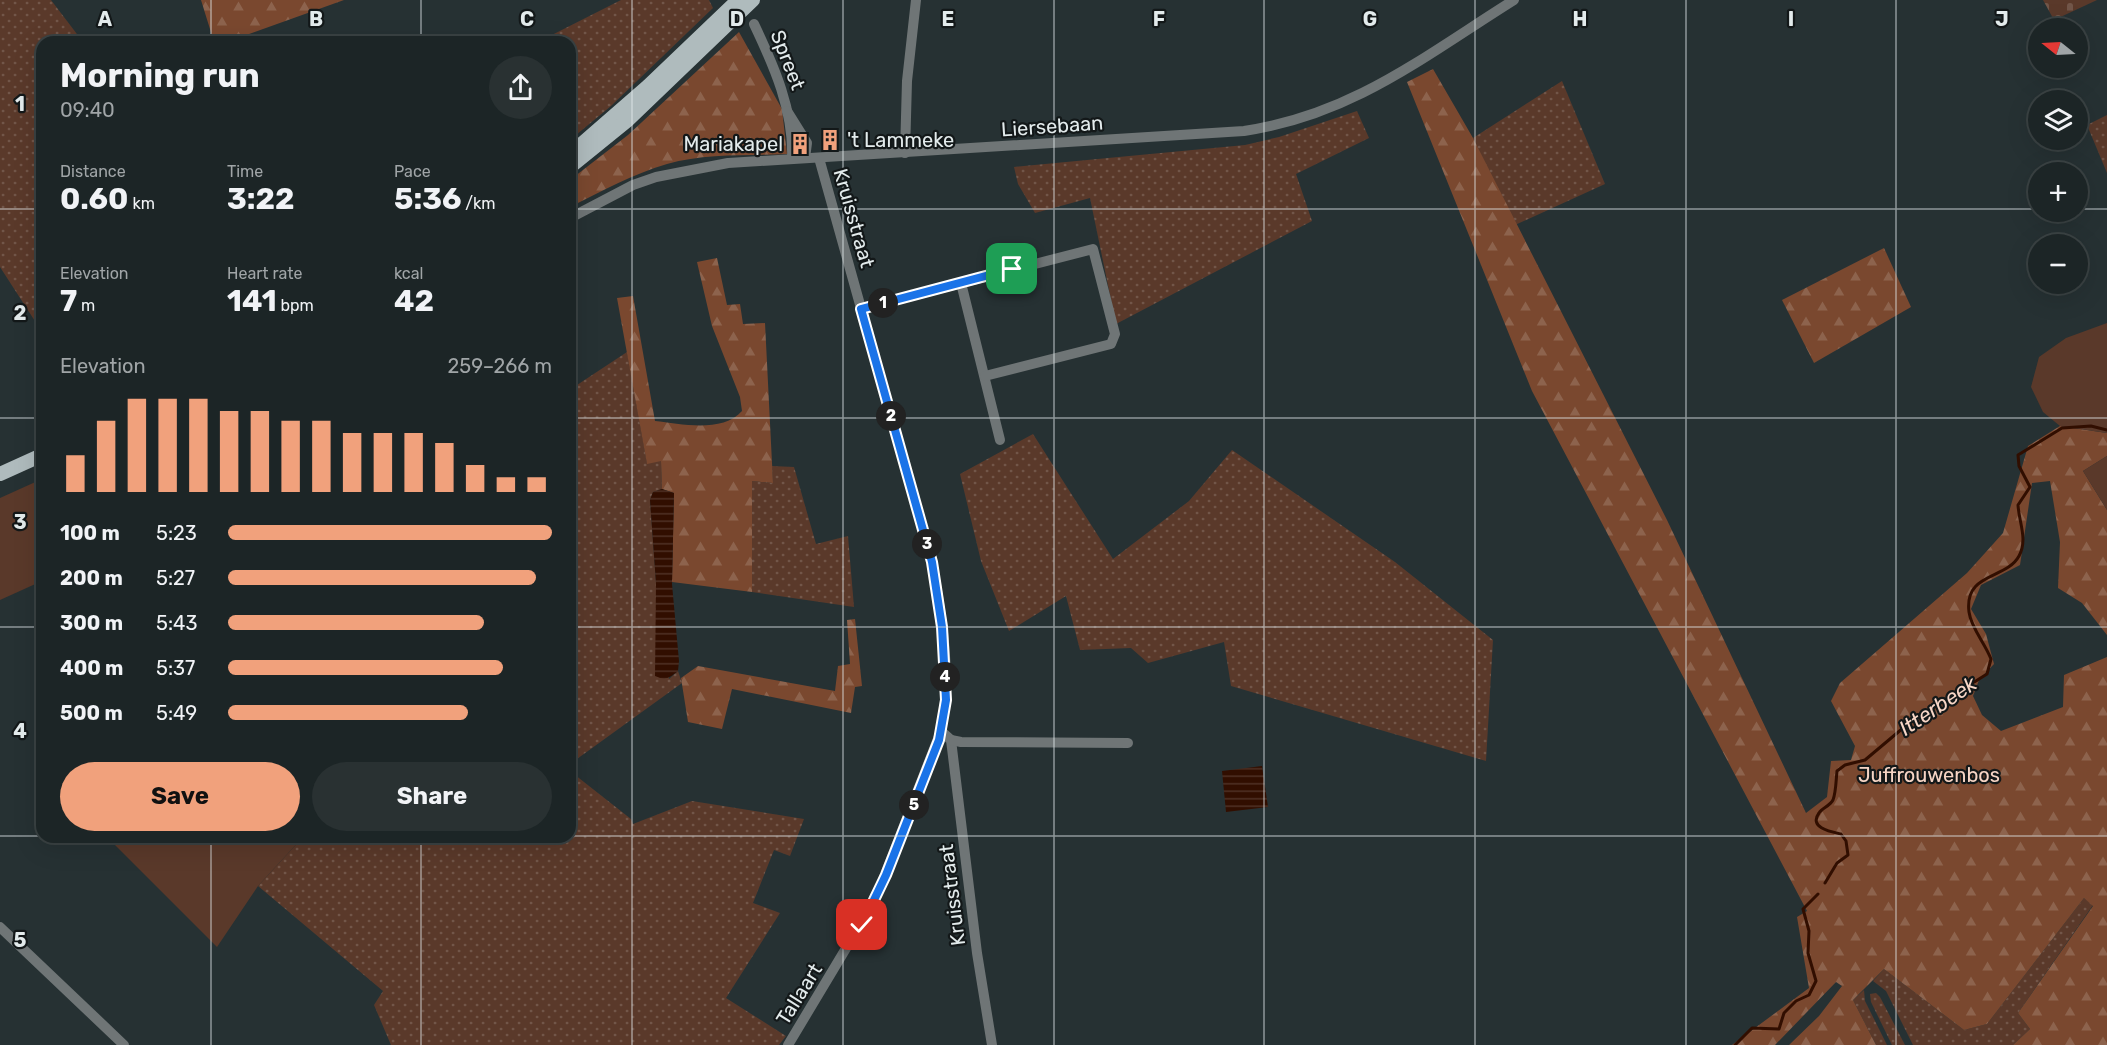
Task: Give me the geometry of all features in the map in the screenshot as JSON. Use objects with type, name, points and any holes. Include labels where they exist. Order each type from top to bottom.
[{"type":"main road","points":[[576,149],[648,86],[738,0]]},
{"type":"main road","points":[[576,162],[628,120],[753,0]]},
{"type":"main road","points":[[0,474],[36,458]]},
{"type":"main road","points":[[0,482],[36,467]]},
{"type":"street","points":[[905,153],[907,81],[916,0]]},
{"type":"street","name":"Liersebaan","points":[[576,215],[633,185],[656,177],[728,163],[1244,131],[1290,123],[1316,115],[1359,96],[1514,0]]},
{"type":"street","name":"Spreet","points":[[754,24],[772,62],[787,111],[792,159]]},
{"type":"street","name":"Spreet","points":[[787,111],[807,143],[805,158]]},
{"type":"street","name":"Kruisstraat","points":[[819,158],[932,562],[943,645],[946,700],[941,731]]},
{"type":"street","points":[[861,309],[1093,249],[1115,334],[1111,344],[985,376]]},
{"type":"street","points":[[961,283],[1000,440]]},
{"type":"street","points":[[941,731],[951,740],[1128,743]]},
{"type":"street","name":"Tallaart","points":[[788,1045],[875,900],[941,731]]},
{"type":"street","name":"Kruisstraat","points":[[951,740],[976,953],[992,1045]]},
{"type":"street","points":[[0,927],[124,1045]]},
{"type":"green space","points":[[0,0],[51,0],[78,36],[36,36],[36,323],[0,267]]},
{"type":"green space","points":[[201,0],[344,0],[244,36],[212,36]]},
{"type":"green space","points":[[621,0],[709,0],[713,8],[611,106],[576,135],[576,36],[550,36]]},
{"type":"green space","points":[[2043,0],[2097,0],[2058,18],[2053,18]]},
{"type":"green space","points":[[739,32],[782,109],[787,154],[681,160],[630,178],[576,204],[576,175],[628,135]]},
{"type":"green space","name":"Juffrouwenbos","points":[[1433,69],[1473,138],[1667,520],[1806,813],[1827,797],[1831,761],[1851,760],[1855,746],[1831,701],[1840,683],[1967,573],[2003,533],[2028,446],[2060,426],[2107,433],[2107,456],[2083,471],[2107,510],[2107,635],[2082,603],[2058,588],[2060,542],[2050,481],[2032,483],[2020,565],[1981,585],[1971,609],[1986,634],[1994,664],[1979,680],[1973,696],[1982,715],[2001,731],[2063,707],[2064,675],[2107,657],[2107,1045],[2013,1045],[2030,1029],[2018,1013],[2093,906],[2084,898],[1987,1024],[1964,1030],[1884,969],[1853,1000],[1876,1045],[1789,1045],[1819,1016],[1842,986],[1836,982],[1775,1045],[1732,1045],[1809,988],[1797,917],[1807,911],[1532,391],[1407,82]]},
{"type":"green space","points":[[1562,81],[1605,184],[1515,225],[1473,138]]},
{"type":"green space","points":[[1357,111],[1369,138],[1296,174],[1312,221],[1116,324],[1090,198],[1035,213],[1018,184],[1014,167],[1245,145],[1279,137]]},
{"type":"green space","points":[[2107,115],[2107,173],[2088,127],[2088,124]]},
{"type":"green space","points":[[1884,248],[1911,307],[1814,363],[1782,300]]},
{"type":"green space","points":[[717,258],[727,305],[740,304],[743,324],[765,323],[773,483],[752,481],[752,592],[672,582],[674,493],[662,489],[661,461],[647,464],[617,298],[633,296],[655,421],[713,425],[734,418],[742,411],[740,397],[712,326],[697,262]]},
{"type":"green space","points":[[2107,323],[2107,433],[2060,426],[2043,412],[2031,387],[2039,357],[2066,338]]},
{"type":"green space","points":[[627,352],[647,463],[661,460],[662,489],[653,492],[650,500],[656,583],[669,679],[678,671],[682,683],[576,760],[576,382],[577,385]]},
{"type":"green space","points":[[1033,434],[1113,559],[1189,501],[1232,450],[1395,562],[1493,640],[1486,761],[1231,686],[1224,642],[1148,663],[1131,648],[1080,650],[1066,596],[1009,631],[981,561],[960,474]]},
{"type":"green space","points":[[2107,456],[2107,510],[2083,471]]},
{"type":"green space","points":[[772,466],[794,467],[816,544],[848,536],[854,607],[752,592],[752,481],[773,483]]},
{"type":"green space","points":[[36,482],[36,584],[0,600],[0,498]]},
{"type":"green space","points":[[855,619],[862,686],[855,687],[851,713],[732,689],[722,729],[688,722],[681,678],[698,666],[835,691],[838,666],[850,664],[847,620]]},
{"type":"green space","points":[[576,776],[631,819],[633,824],[692,801],[804,819],[790,856],[774,850],[753,903],[780,913],[726,998],[786,1036],[779,1045],[391,1045],[374,1005],[383,991],[258,886],[297,843],[576,843]]},
{"type":"green space","points":[[113,843],[297,843],[258,886],[217,947]]},
{"type":"green space","points":[[2084,898],[2093,905],[2018,1013],[2030,1029],[2013,1045],[1913,1045],[1886,991],[1873,981],[1884,969],[1964,1030],[1987,1024]]},
{"type":"green space","points":[[1864,990],[1865,1001],[1887,1045],[1876,1045],[1853,1000]]},
{"type":"green space","points":[[1876,993],[1905,1045],[1892,1045],[1871,1002],[1870,994]]},
{"type":"shaded area","points":[[662,489],[674,493],[672,584],[679,661],[678,671],[670,677],[659,678],[655,676],[656,583],[650,500],[653,492]]},
{"type":"shaded area","points":[[1262,766],[1268,807],[1226,812],[1222,771]]},
{"type":"waterway","name":"Itterbeek","points":[[1825,883],[1837,863],[1848,855],[1846,841],[1841,834],[1822,828],[1816,818],[1833,800],[1837,771],[1845,765],[1865,760],[1909,723],[1987,674],[1991,659],[1970,618],[1969,599],[1979,583],[2013,564],[2022,550],[2023,537],[2018,505],[2030,487],[2019,466],[2018,455],[2062,428],[2091,426],[2107,430]]},
{"type":"waterway","name":"Itterbeek","points":[[1735,1045],[1752,1028],[1779,1029],[1784,1013],[1796,1001],[1809,995],[1816,981],[1808,953],[1809,931],[1803,909],[1818,894]]},
{"type":"place","name":"'t Lammeke","points":[[830,140]]},
{"type":"place","name":"Mariakapel","points":[[800,144]]},
{"type":"route","points":[[862,925],[886,875],[939,740],[946,700],[942,627],[932,562],[861,309],[1012,269]]}]
